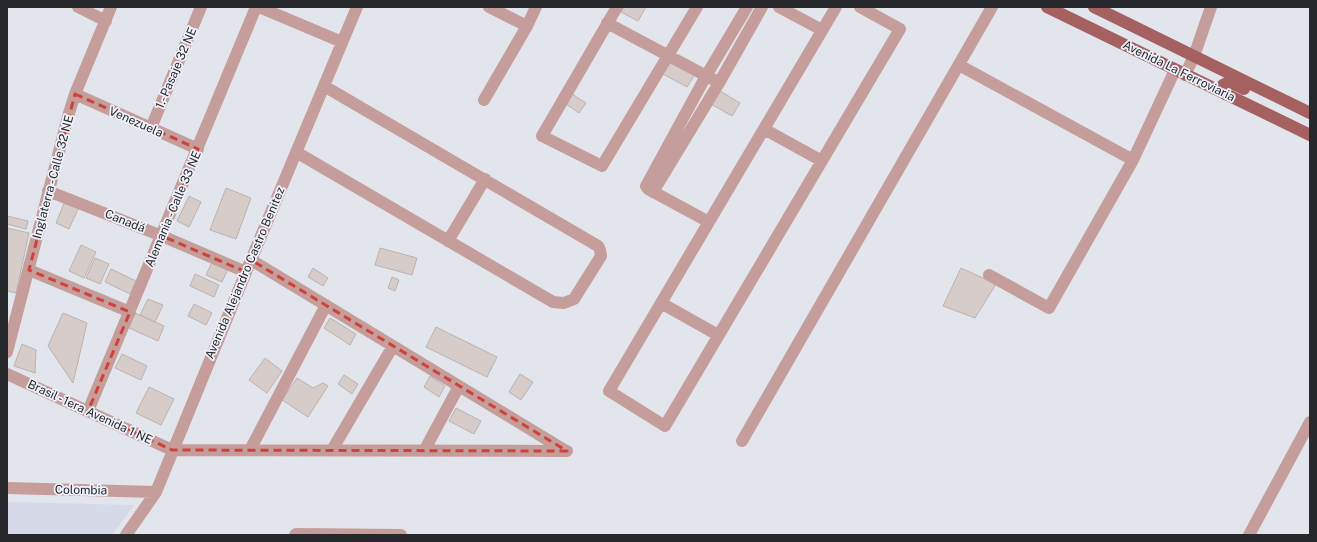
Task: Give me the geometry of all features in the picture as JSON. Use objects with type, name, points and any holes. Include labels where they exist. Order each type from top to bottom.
[{"type":"main road","name":"Avenida La Ferroviaria","points":[[1048,7],[1180,73],[1310,135]]},
{"type":"main road","name":"Avenida La Ferroviaria","points":[[1094,7],[1310,113]]},
{"type":"main road","points":[[1225,94],[1222,88],[1226,82],[1233,83],[1264,99],[1276,101],[1284,100]]},
{"type":"street","points":[[78,7],[106,21]]},
{"type":"street","name":"Inglaterra - Calle 32 NE","points":[[7,352],[48,191],[75,94],[111,7]]},
{"type":"street","name":"1.- Pasaje 32 NE","points":[[151,128],[202,7]]},
{"type":"street","name":"Alemania - Calle 33 NE","points":[[88,411],[256,7]]},
{"type":"street","points":[[259,7],[342,42]]},
{"type":"street","name":"Avenida Alejandro Castro Benitez","points":[[126,535],[156,492],[172,450],[357,7]]},
{"type":"street","points":[[489,7],[527,26]]},
{"type":"street","points":[[484,100],[527,26],[536,7]]},
{"type":"street","points":[[617,7],[542,136],[602,166],[697,7]]},
{"type":"street","points":[[709,222],[653,192],[646,186],[706,76],[747,7]]},
{"type":"street","points":[[653,192],[719,83],[762,7]]},
{"type":"street","points":[[779,7],[822,30]]},
{"type":"street","points":[[836,7],[609,391],[665,426],[900,29],[860,7]]},
{"type":"street","points":[[742,441],[992,7]]},
{"type":"street","points":[[989,275],[1048,308],[1133,160],[1180,73],[1194,56],[1211,7]]},
{"type":"street","points":[[607,23],[719,83]]},
{"type":"street","points":[[959,65],[1133,160]]},
{"type":"street","points":[[296,152],[553,302],[564,303],[574,299],[601,256],[598,246],[324,86]]},
{"type":"street","name":"Venezuela","points":[[75,94],[198,149]]},
{"type":"street","points":[[764,129],[822,162]]},
{"type":"street","points":[[448,241],[484,179]]},
{"type":"street","name":"Canadá","points":[[48,191],[162,236],[246,272]]},
{"type":"street","points":[[172,450],[567,451],[251,260]]},
{"type":"street","points":[[29,270],[130,312]]},
{"type":"street","points":[[661,303],[718,335]]},
{"type":"street","points":[[250,450],[326,306]]},
{"type":"street","points":[[332,450],[393,346]]},
{"type":"street","name":"Brasil - 1era Avenida 1 NE","points":[[7,374],[172,450]]},
{"type":"street","points":[[424,451],[459,386]]},
{"type":"street","points":[[1249,535],[1306,439],[1310,422]]},
{"type":"street","name":"Colombia","points":[[7,488],[156,492]]},
{"type":"street","points":[[295,535],[401,535]]},
{"type":"highlighted area","points":[[75,94],[198,149],[162,236],[246,272],[251,260],[567,451],[172,450],[88,411],[130,312],[29,270]]},
{"type":"shaded area","points":[[7,502],[134,505],[112,535],[7,535]]},
{"type":"building","points":[[624,7],[646,7],[638,21],[621,12]]},
{"type":"building","points":[[669,60],[695,74],[687,87],[661,73]]},
{"type":"building","points":[[717,89],[740,103],[732,116],[709,103]]},
{"type":"building","points":[[572,94],[586,103],[579,113],[566,104]]},
{"type":"building","points":[[226,188],[251,198],[236,239],[210,230]]},
{"type":"building","points":[[189,196],[201,202],[189,227],[177,221]]},
{"type":"building","points":[[65,201],[79,207],[69,229],[56,223]]},
{"type":"building","points":[[7,216],[28,221],[26,229],[7,224]]},
{"type":"building","points":[[7,228],[29,233],[16,293],[7,291]]},
{"type":"building","points":[[81,245],[96,252],[84,278],[69,271]]},
{"type":"building","points":[[380,248],[417,258],[412,275],[375,265]]},
{"type":"building","points":[[95,258],[109,264],[100,284],[86,278]]},
{"type":"building","points":[[213,260],[229,267],[222,282],[206,275]]},
{"type":"building","points":[[313,268],[328,278],[323,286],[308,277]]},
{"type":"building","points":[[961,268],[996,284],[975,318],[943,306]]},
{"type":"building","points":[[111,269],[136,281],[130,294],[105,282]]},
{"type":"building","points":[[195,274],[219,285],[214,297],[190,286]]},
{"type":"building","points":[[392,277],[399,280],[395,291],[388,288]]},
{"type":"building","points":[[148,299],[163,305],[155,322],[140,315]]},
{"type":"building","points":[[194,304],[212,313],[206,325],[188,316]]},
{"type":"building","points":[[63,313],[87,323],[73,383],[48,346]]},
{"type":"building","points":[[135,313],[164,326],[158,341],[129,328]]},
{"type":"building","points":[[330,318],[356,334],[350,345],[324,328]]},
{"type":"building","points":[[436,327],[497,357],[487,377],[426,347]]},
{"type":"building","points":[[22,344],[36,350],[35,373],[14,366]]},
{"type":"building","points":[[122,354],[147,366],[141,380],[115,368]]},
{"type":"building","points":[[265,358],[282,371],[267,393],[249,380]]},
{"type":"building","points":[[520,374],[533,382],[521,400],[509,392]]},
{"type":"building","points":[[344,375],[358,384],[352,394],[338,384]]},
{"type":"building","points":[[430,376],[445,386],[439,397],[424,387]]},
{"type":"building","points":[[297,378],[313,388],[323,383],[328,386],[308,417],[282,400]]},
{"type":"building","points":[[149,387],[174,399],[161,425],[136,413]]},
{"type":"building","points":[[456,408],[481,421],[474,434],[449,421]]}]
